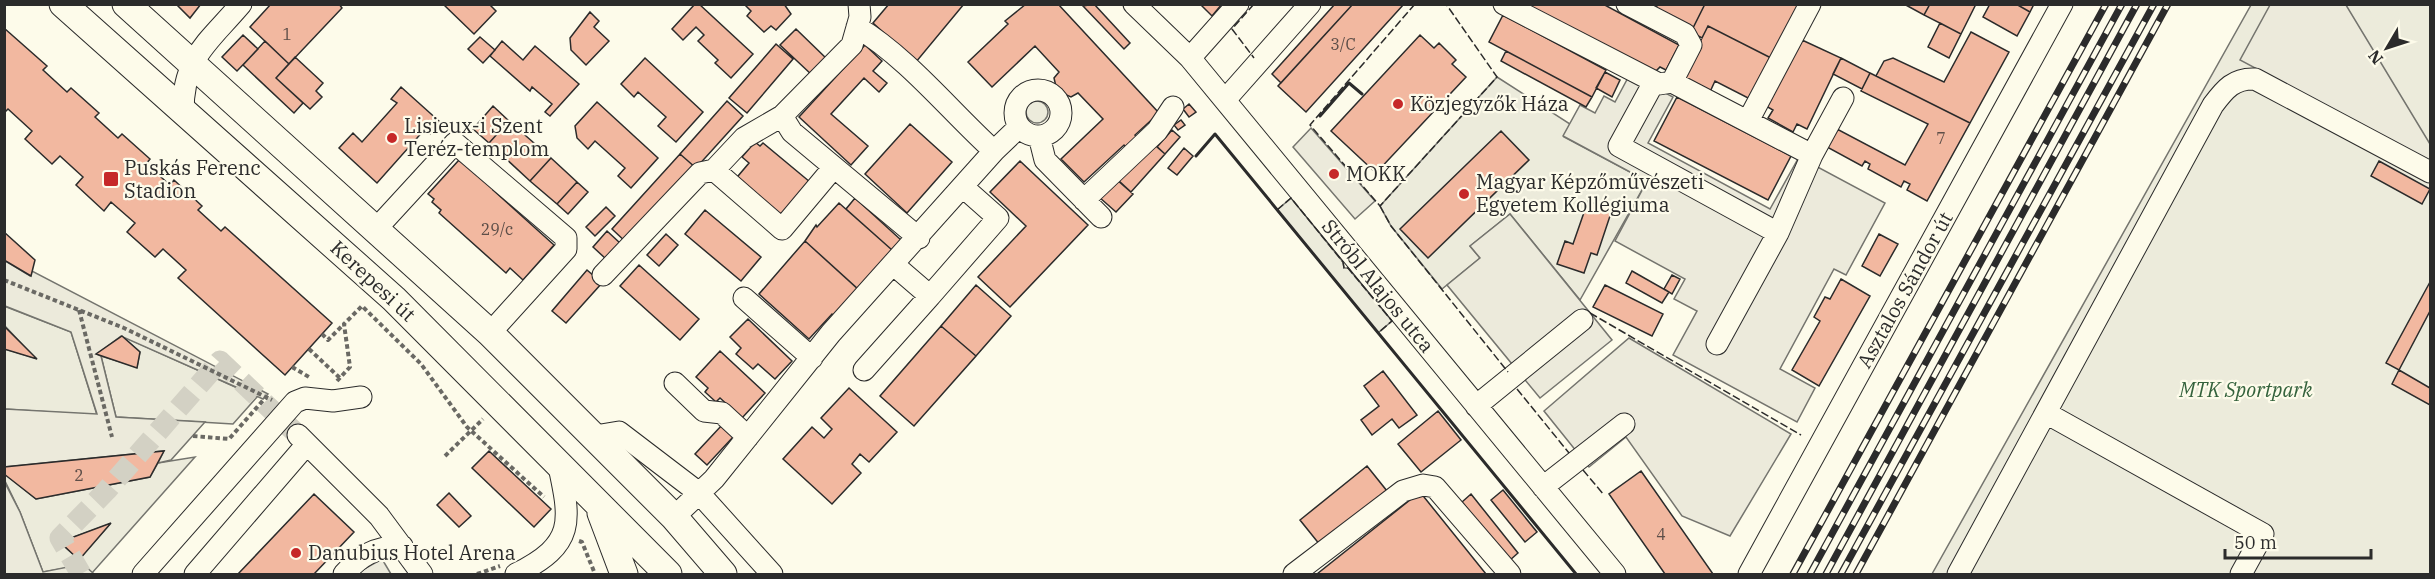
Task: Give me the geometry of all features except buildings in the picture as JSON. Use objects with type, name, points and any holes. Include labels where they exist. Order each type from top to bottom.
[{"type":"main road","name":"Kerepesi út","points":[[63,4],[382,288],[668,574]]},
{"type":"main road","name":"Kerepesi út","points":[[126,4],[490,333],[595,436],[680,524],[723,574]]},
{"type":"main road","points":[[596,501],[624,574]]},
{"type":"main road","points":[[680,524],[697,574]]},
{"type":"street","points":[[183,112],[183,86],[191,62],[241,4]]},
{"type":"street","points":[[603,275],[700,172],[714,170],[744,138],[782,116],[852,45],[857,27],[859,4]]},
{"type":"street","name":"Stróbl Alajos utca","points":[[1134,4],[1190,58],[1615,574]]},
{"type":"street","points":[[1190,58],[1238,4]]},
{"type":"street","points":[[1225,100],[1310,4]]},
{"type":"street","points":[[1504,4],[1748,121],[1812,155]]},
{"type":"street","points":[[1627,4],[1685,34],[1691,45],[1619,146],[1778,233]]},
{"type":"street","points":[[1748,121],[1810,4]]},
{"type":"street","name":"Asztalos Sándor út","points":[[1749,574],[2062,4]]},
{"type":"street","points":[[857,27],[872,36],[915,74],[994,151]]},
{"type":"street","points":[[1958,574],[2213,105],[2226,88],[2242,78],[2255,80],[2430,172]]},
{"type":"street","points":[[1042,89],[1052,94],[1059,104],[1061,115],[1058,125],[1050,133],[1039,136],[1028,134],[1018,127],[1014,117],[1015,105],[1021,96],[1031,90],[1042,89]]},
{"type":"street","points":[[1717,344],[1778,233],[1812,155],[1843,99]]},
{"type":"street","points":[[1084,200],[1157,131],[1173,107]]},
{"type":"street","points":[[782,116],[792,132],[918,238]]},
{"type":"street","points":[[680,524],[699,493],[714,479],[812,358],[994,151],[1018,127]]},
{"type":"street","points":[[1039,136],[1045,160],[1101,217]]},
{"type":"street","points":[[376,229],[455,143],[566,238],[566,249],[490,333]]},
{"type":"street","points":[[714,170],[782,229],[834,167]]},
{"type":"street","points":[[864,370],[998,218],[963,187]]},
{"type":"street","points":[[894,265],[930,296]]},
{"type":"street","points":[[744,298],[812,358]]},
{"type":"street","points":[[1476,406],[1582,320]]},
{"type":"street","points":[[675,383],[704,411],[722,412],[748,437]]},
{"type":"street","points":[[143,574],[295,402],[305,398],[333,401],[361,397]]},
{"type":"street","points":[[2046,413],[2263,534],[2241,574]]},
{"type":"street","points":[[1543,487],[1624,424]]},
{"type":"street","points":[[595,436],[619,432],[699,493],[772,574]]},
{"type":"street","points":[[195,574],[303,440],[379,516],[422,574]]},
{"type":"street","points":[[509,570],[554,551],[566,529],[567,506],[558,462]]},
{"type":"street","points":[[1294,574],[1402,491],[1423,485],[1435,486],[1510,574]]},
{"type":"street","points":[[344,574],[359,559],[373,550],[402,546]]},
{"type":"path","points":[[4,280],[124,328],[266,397],[229,439],[194,436]]},
{"type":"path","points":[[322,334],[328,340],[362,306],[421,364],[467,427],[550,504]]},
{"type":"path","points":[[79,310],[112,437]]},
{"type":"path","points":[[309,349],[340,378],[350,367],[344,324]]},
{"type":"path","points":[[445,456],[464,437]]},
{"type":"path","points":[[477,574],[509,570]]},
{"type":"green space","name":"MTK Sportpark","points":[[2251,5],[2430,5],[2430,574],[1932,574]]},
{"type":"green space","points":[[1497,77],[1570,124],[1564,137],[1647,181],[1580,300],[1510,214],[1470,246],[1480,258],[1442,289],[1391,226],[1380,206]]},
{"type":"green space","points":[[1037,101],[1047,108],[1048,112],[1041,122],[1037,123],[1027,116],[1026,112],[1033,102]]},
{"type":"green space","points":[[1291,198],[1343,262],[1344,268],[1348,268],[1392,321],[1378,333],[1277,210]]},
{"type":"green space","points":[[4,306],[71,332],[97,415],[5,409],[5,349],[35,358],[5,326]]},
{"type":"green space","points":[[122,336],[257,397],[233,424],[116,417],[101,356],[137,367],[140,352]]},
{"type":"green space","points":[[195,457],[92,573],[83,565],[43,572],[20,512],[5,481],[5,474],[36,499],[150,477],[158,463]],"holes":[[[110,524],[79,559],[60,542]]]},
{"type":"shaded area","points":[[2270,5],[2346,5],[2430,144],[2430,161],[2240,60]]},
{"type":"shaded area","points":[[1630,74],[1673,97],[1648,143],[1770,209],[1799,157],[1885,203],[1846,275],[1834,269],[1780,369],[1815,388],[1797,422],[1673,355],[1697,311],[1674,299],[1685,279],[1615,241],[1647,181],[1563,136],[1580,105],[1595,113],[1604,96],[1615,102]]},
{"type":"shaded area","name":"MOKK","points":[[1311,128],[1375,201],[1355,219],[1293,147]]},
{"type":"shaded area","points":[[1510,214],[1612,340],[1540,398],[1447,285],[1480,258],[1470,246]]},
{"type":"shaded area","points":[[4,260],[30,276],[32,271],[268,394],[263,399],[121,336],[97,354],[101,356],[116,417],[205,422],[171,460],[158,463],[164,451],[5,467],[5,409],[97,414],[71,332],[5,306]]},
{"type":"shaded area","points":[[1629,338],[1791,434],[1730,536],[1682,516],[1626,437],[1589,467],[1544,411]]},
{"type":"shaded area","points":[[4,481],[20,512],[43,572],[83,564],[94,574],[5,574]]},
{"type":"shaded area","points":[[382,559],[391,574],[355,574]]},
{"type":"tunnel","points":[[81,574],[60,538],[107,490],[220,361],[298,435]]},
{"type":"railway","points":[[1793,574],[2106,4]]},
{"type":"railway","points":[[1810,574],[2122,4]]},
{"type":"railway","points":[[1826,574],[2137,4]]},
{"type":"railway","points":[[1841,574],[2154,4]]},
{"type":"railway","points":[[1856,574],[2168,4]]},
{"type":"fence","points":[[1254,4],[1232,29],[1254,58]]},
{"type":"fence","points":[[1415,4],[1310,125],[1380,206],[1497,77],[1446,4]]},
{"type":"fence","points":[[1277,210],[1291,198],[1343,262],[1344,268],[1348,268],[1392,321],[1378,333]]},
{"type":"fence","points":[[1380,206],[1391,226],[1508,372]]},
{"type":"fence","points":[[1590,313],[1801,435]]},
{"type":"fence","points":[[1517,389],[1569,453]]},
{"type":"fence","points":[[1583,470],[1604,495]]},
{"type":"wall","points":[[1320,116],[1349,83],[1362,94]]},
{"type":"wall","points":[[1196,156],[1215,134],[1576,574]]},
{"type":"place","name":"Közjegyzők Háza","points":[[1398,104]]},
{"type":"place","name":"Lisieux-i Szent Teréz-templom","points":[[392,138]]},
{"type":"place","name":"MOKK","points":[[1334,174]]},
{"type":"place","name":"Puskás Ferenc Stadion","points":[[111,179]]},
{"type":"place","name":"Magyar Képzőművészeti Egyetem Kollégiuma","points":[[1464,194]]},
{"type":"place","name":"Danubius Hotel Arena","points":[[296,553]]}]
